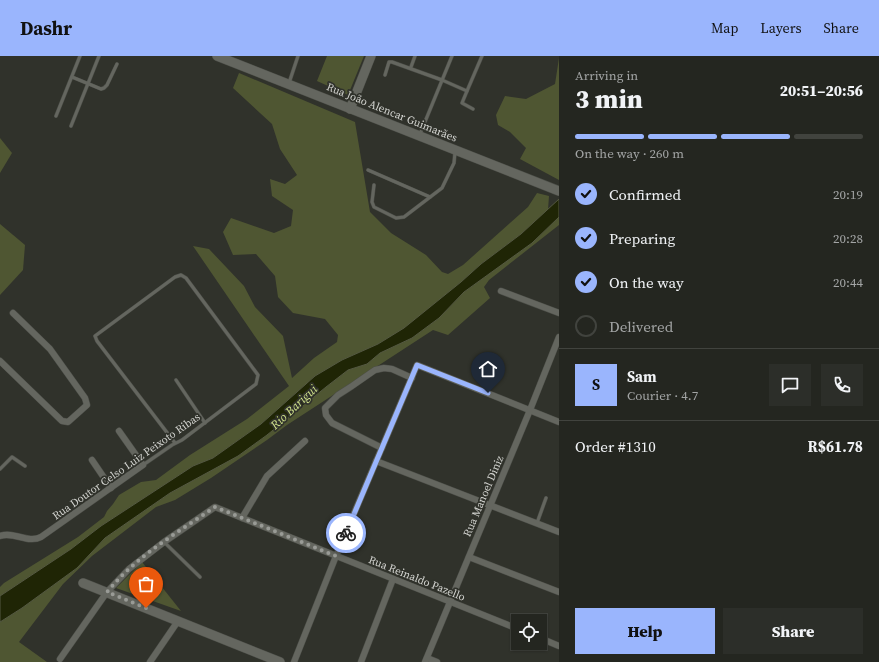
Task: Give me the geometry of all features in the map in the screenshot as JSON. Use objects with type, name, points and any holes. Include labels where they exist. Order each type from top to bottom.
[{"type":"main road","name":"Rua João Alencar Guimarães","points":[[217,56],[555,190]]},
{"type":"main road","points":[[350,109],[371,56]]},
{"type":"main road","points":[[84,583],[280,662]]},
{"type":"street","points":[[501,291],[559,313]]},
{"type":"street","points":[[0,361],[62,421],[68,422],[88,405],[85,398],[50,349],[12,312]]},
{"type":"street","name":"Rua Manoel Diniz","points":[[426,660],[559,337]]},
{"type":"street","points":[[294,662],[336,556],[417,365],[559,422]]},
{"type":"street","points":[[382,448],[332,423],[326,415],[326,408],[338,395],[375,370],[384,368],[392,369],[412,378]]},
{"type":"street","points":[[119,431],[143,465]]},
{"type":"street","points":[[242,518],[267,476],[306,441]]},
{"type":"street","points":[[92,460],[111,488]]},
{"type":"street","points":[[376,461],[559,532]]},
{"type":"street","name":"Rua Doutor Celso Luiz Peixoto Ribas","points":[[0,536],[12,534],[29,539],[38,539],[143,465]]},
{"type":"street","name":"Rua Reinaldo Pazello","points":[[164,542],[215,507],[511,627]]},
{"type":"street","points":[[60,658],[107,592],[129,569],[164,542]]},
{"type":"street","points":[[469,557],[559,592]]},
{"type":"street","points":[[361,662],[393,579]]},
{"type":"street","points":[[150,662],[178,621]]},
{"type":"street","points":[[547,641],[559,646]]},
{"type":"street","points":[[426,660],[437,662]]},
{"type":"lane","points":[[56,116],[80,56]]},
{"type":"lane","points":[[71,126],[99,56]]},
{"type":"lane","points":[[288,84],[298,56]]},
{"type":"lane","points":[[411,68],[416,56]]},
{"type":"lane","points":[[420,136],[452,56]]},
{"type":"lane","points":[[473,109],[462,104],[482,57],[477,56]]},
{"type":"lane","points":[[385,75],[389,62],[392,62],[411,68],[467,91]]},
{"type":"lane","points":[[72,77],[101,89],[107,85],[117,64]]},
{"type":"lane","points":[[374,185],[372,202],[374,207],[396,218],[404,217],[442,188],[454,163],[455,150]]},
{"type":"lane","points":[[368,170],[430,197]]},
{"type":"lane","name":"Rua Doutor Celso Luiz Peixoto Ribas","points":[[143,465],[182,440],[256,384],[258,375],[186,278],[181,275],[175,277],[95,336],[97,341],[174,444]]},
{"type":"lane","points":[[176,380],[205,423]]},
{"type":"lane","points":[[0,469],[12,457],[25,466]]},
{"type":"lane","points":[[537,523],[546,498]]},
{"type":"lane","points":[[164,542],[200,577]]},
{"type":"shaded area","points":[[327,56],[364,56],[348,95],[317,81]]},
{"type":"shaded area","points":[[559,58],[559,180],[520,159],[526,148],[510,132],[498,125],[496,115],[505,96],[526,99],[555,84]]},
{"type":"shaded area","points":[[239,73],[355,122],[370,212],[391,233],[426,255],[442,272],[448,274],[463,265],[528,207],[537,193],[549,196],[548,210],[521,234],[481,264],[404,329],[378,344],[342,360],[315,376],[261,424],[213,458],[193,466],[101,526],[71,549],[0,596],[0,587],[4,583],[78,537],[104,517],[119,495],[141,482],[156,480],[190,455],[247,419],[289,386],[193,246],[209,249],[244,286],[255,307],[283,336],[292,378],[314,358],[337,342],[338,335],[325,319],[293,313],[278,297],[275,276],[256,254],[233,255],[223,232],[231,218],[274,233],[291,226],[293,210],[272,196],[270,179],[285,184],[297,175],[280,149],[272,124],[233,88]]},
{"type":"shaded area","points":[[0,138],[12,153],[0,173]]},
{"type":"shaded area","points":[[559,217],[559,225],[489,280],[484,287],[490,298],[448,335],[433,330],[287,425],[211,478],[175,500],[156,507],[92,556],[63,584],[19,642],[47,662],[0,662],[0,622],[77,568],[105,538],[170,493],[238,456],[267,435],[348,370],[367,364],[380,353],[412,338],[439,318],[464,292],[532,243]]},
{"type":"shaded area","points":[[0,224],[25,245],[23,270],[0,295]]},
{"type":"shaded area","points":[[142,562],[181,611],[116,588]]},
{"type":"water","name":"Rio Barigui","points":[[559,199],[559,217],[532,243],[464,292],[439,318],[412,338],[380,353],[367,364],[348,370],[267,435],[238,456],[170,493],[105,538],[77,568],[0,622],[0,596],[71,549],[101,526],[193,466],[213,458],[261,424],[315,376],[342,360],[378,344],[404,328],[481,264],[521,234]]},
{"type":"way so far","points":[[146,608],[107,592],[129,569],[148,554],[215,507],[336,556],[346,533]]},
{"type":"route","points":[[346,533],[417,365],[488,393]]}]
